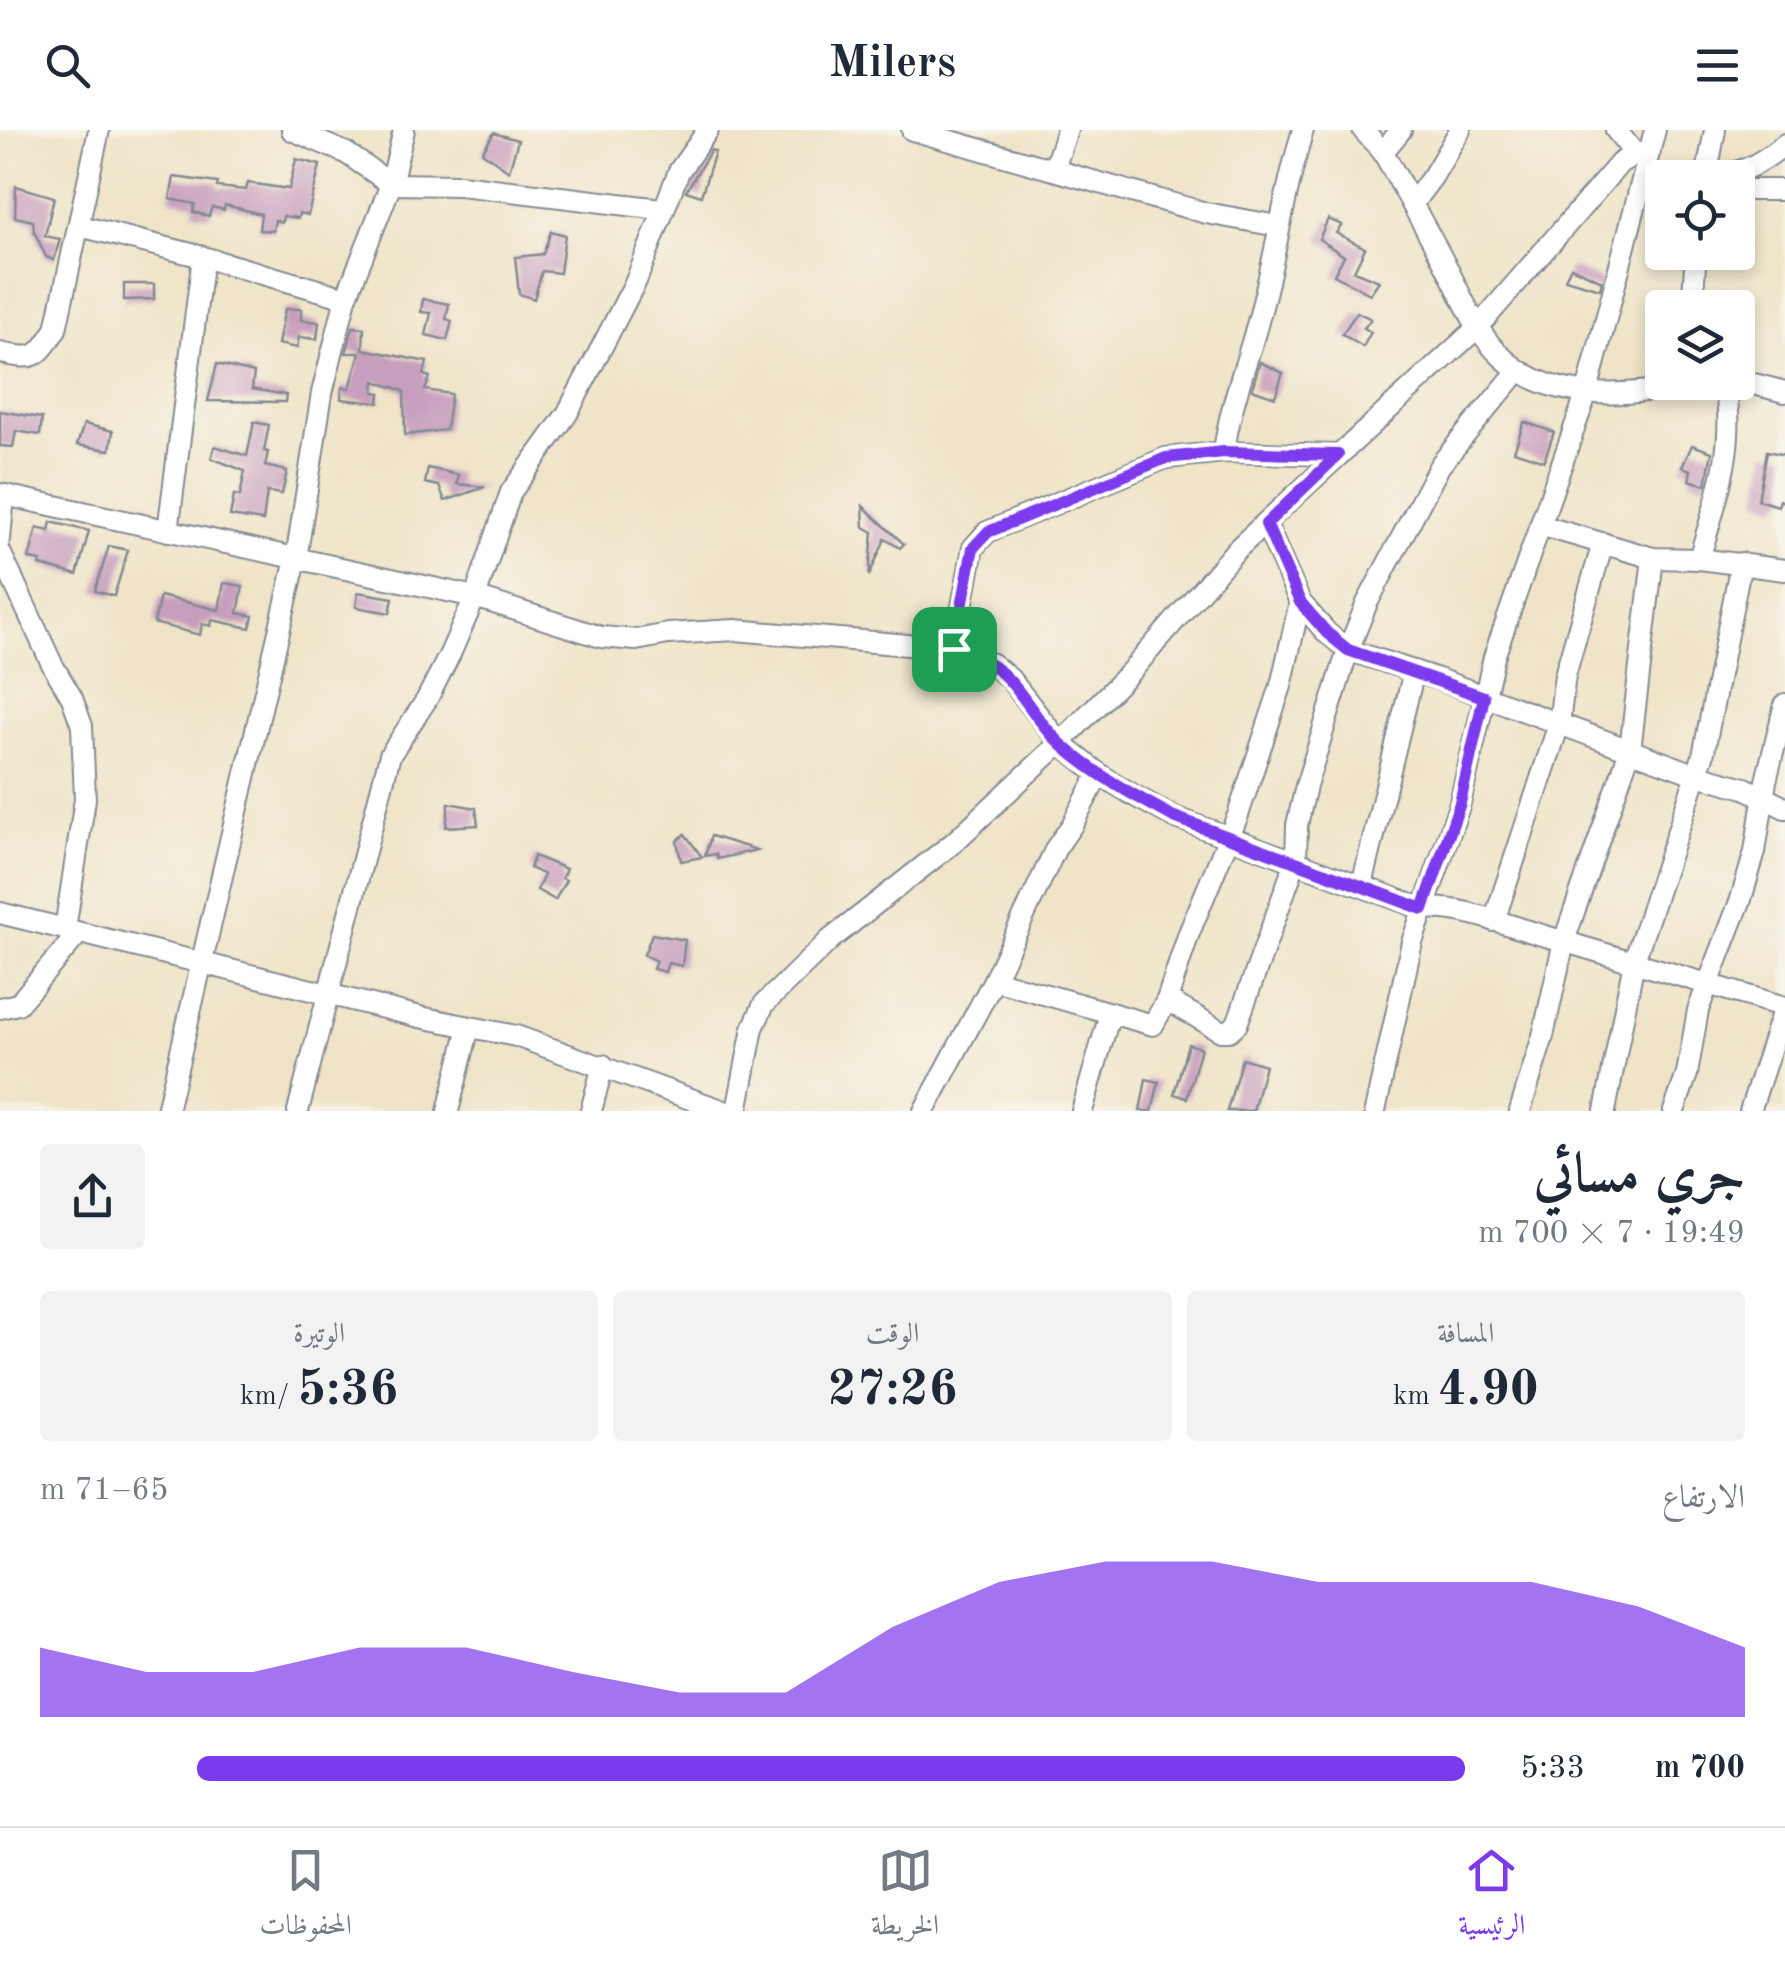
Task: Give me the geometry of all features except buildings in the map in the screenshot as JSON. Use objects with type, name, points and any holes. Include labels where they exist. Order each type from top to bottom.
[{"type":"street","points":[[0,352],[27,358],[40,354],[56,329],[98,130]]},
{"type":"street","points":[[292,130],[346,152],[392,184],[460,186],[662,209]]},
{"type":"street","points":[[167,1111],[296,559],[322,393],[346,298],[392,184],[404,130]]},
{"type":"street","points":[[298,1111],[390,755],[427,699],[474,598],[511,492],[567,414],[636,281],[679,171],[708,130]]},
{"type":"street","points":[[912,130],[1206,212],[1278,226]]},
{"type":"street","points":[[1054,170],[1067,130]]},
{"type":"street","points":[[1224,452],[1228,421],[1259,320],[1303,130]]},
{"type":"street","points":[[1363,130],[1382,152],[1478,327],[1500,356],[1518,371],[1554,388],[1624,394],[1645,391]]},
{"type":"street","points":[[1382,152],[1400,130]]},
{"type":"street","points":[[1412,204],[1460,130]]},
{"type":"street","points":[[1616,130],[1647,145]]},
{"type":"street","points":[[1709,160],[1716,130]]},
{"type":"street","points":[[1755,166],[1785,144]]},
{"type":"street","points":[[1376,1111],[1395,1013],[1423,909],[1460,803],[1509,610],[1543,526],[1587,392],[1639,191],[1647,145]]},
{"type":"street","points":[[737,1111],[753,1028],[764,1004],[831,939],[953,843],[1060,742],[1133,669],[1236,550],[1478,327],[1620,163],[1647,145]]},
{"type":"street","points":[[1755,190],[1785,190]]},
{"type":"street","points":[[1639,191],[1645,191]]},
{"type":"street","points":[[80,226],[346,298]]},
{"type":"street","points":[[168,531],[203,257]]},
{"type":"street","points":[[1166,1000],[1221,1031],[1229,1031],[1237,1024],[1296,860],[1297,825],[1306,786],[1348,650],[1385,565],[1440,465],[1518,371]]},
{"type":"street","points":[[1755,384],[1785,392]]},
{"type":"street","points":[[1699,559],[1726,464],[1728,400]]},
{"type":"street","points":[[954,649],[973,548],[988,532],[1166,458],[1224,452],[1338,455]]},
{"type":"street","points":[[0,539],[2,494],[474,598],[601,637],[636,640],[736,630],[954,649],[992,664],[1010,679],[1060,742],[1099,774],[1174,817],[1423,909],[1438,907],[1494,922],[1785,1007],[1750,1111]]},
{"type":"street","points":[[1266,524],[1300,602],[1348,650],[1696,775],[1744,788],[1785,808]]},
{"type":"street","points":[[1543,526],[1653,558],[1699,559],[1785,570]]},
{"type":"street","points":[[1494,922],[1559,724],[1565,676],[1602,543]]},
{"type":"street","points":[[0,552],[82,726],[86,800],[74,854],[72,932],[18,1004],[0,1008]]},
{"type":"street","points":[[1520,1111],[1543,1036],[1564,942],[1630,750],[1653,558]]},
{"type":"street","points":[[1605,1111],[1634,961],[1696,775],[1742,563]]},
{"type":"street","points":[[994,980],[1153,1025],[1229,838],[1281,686],[1300,602]]},
{"type":"street","points":[[1362,885],[1414,671]]},
{"type":"street","points":[[1674,1111],[1687,1074],[1698,1010],[1755,852],[1785,704]]},
{"type":"street","points":[[924,1111],[994,980],[1056,848],[1099,774]]},
{"type":"street","points":[[0,914],[326,995],[516,1036],[724,1111]]},
{"type":"street","points":[[1082,1111],[1110,1014]]},
{"type":"street","points":[[448,1111],[469,1027]]},
{"type":"street","points":[[592,1111],[604,1065]]},
{"type":"route","points":[[1224,452],[1338,455],[1266,524],[1300,602],[1348,650],[1484,697],[1460,803],[1423,909],[1174,817],[1135,796],[1099,774],[1060,742],[1010,679],[992,664],[954,649],[973,548],[988,532],[1166,458],[1224,452]]}]
